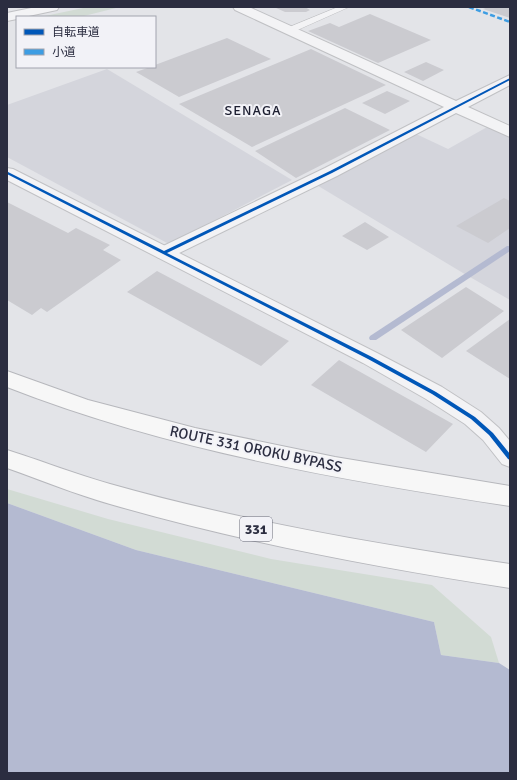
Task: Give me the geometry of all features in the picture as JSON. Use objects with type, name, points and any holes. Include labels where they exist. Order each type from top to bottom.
[{"type":"highway","name":"ROUTE 331 OROKU BYPASS","points":[[7,379],[126,419],[237,448],[413,482],[510,496]]},
{"type":"highway","name":"331","points":[[7,459],[109,494],[216,521],[322,544],[424,563],[510,576]]},
{"type":"street","points":[[7,17],[54,7]]},
{"type":"street","points":[[239,7],[510,132]]},
{"type":"street","points":[[164,253],[331,172],[510,79]]},
{"type":"street","points":[[7,173],[370,358],[434,393],[473,418],[491,434],[510,458]]},
{"type":"lane","points":[[290,30],[345,7]]},
{"type":"shaded area","points":[[88,7],[120,7],[84,16],[45,16]]},
{"type":"shaded area","points":[[107,69],[292,180],[169,244],[7,157],[7,105]]},
{"type":"shaded area","points":[[489,126],[510,136],[510,300],[315,184],[414,133],[448,149]]},
{"type":"shaded area","points":[[7,489],[108,519],[271,559],[432,585],[491,637],[499,663],[441,655],[434,622],[136,550],[7,503]]},
{"type":"water","points":[[7,503],[136,550],[434,622],[441,655],[499,663],[510,670],[510,773],[7,773]]},
{"type":"building","points":[[274,7],[305,7],[310,10],[306,12],[285,12]]},
{"type":"building","points":[[488,7],[510,7],[510,18],[483,9]]},
{"type":"building","points":[[370,14],[431,40],[378,63],[308,31],[330,23],[339,27]]},
{"type":"building","points":[[227,38],[271,59],[179,97],[136,72],[147,68],[156,68],[156,65]]},
{"type":"building","points":[[311,49],[386,85],[252,147],[179,104]]},
{"type":"building","points":[[426,62],[444,70],[423,81],[404,72]]},
{"type":"building","points":[[387,91],[410,101],[385,114],[362,103]]},
{"type":"building","points":[[345,108],[390,130],[296,178],[255,151]]},
{"type":"building","points":[[504,198],[510,201],[510,228],[488,243],[456,226]]},
{"type":"building","points":[[7,202],[68,233],[76,228],[110,245],[103,250],[121,260],[47,312],[41,308],[32,315],[7,300]]},
{"type":"building","points":[[365,222],[389,237],[367,250],[342,236]]},
{"type":"building","points":[[157,271],[289,341],[261,366],[127,292]]},
{"type":"building","points":[[466,287],[504,311],[442,358],[401,330]]},
{"type":"building","points":[[510,319],[510,379],[466,351]]},
{"type":"building","points":[[339,360],[453,424],[426,452],[311,385]]},
{"type":"waterway","points":[[373,338],[510,248]]},
{"type":"marked path","points":[[469,7],[510,22]]},
{"type":"cycle path","points":[[164,253],[331,172],[510,79]]},
{"type":"cycle path","points":[[7,173],[370,358],[434,393],[473,418],[491,434],[510,458]]},
{"type":"district","name":"SENAGA","points":[[253,110]]}]
